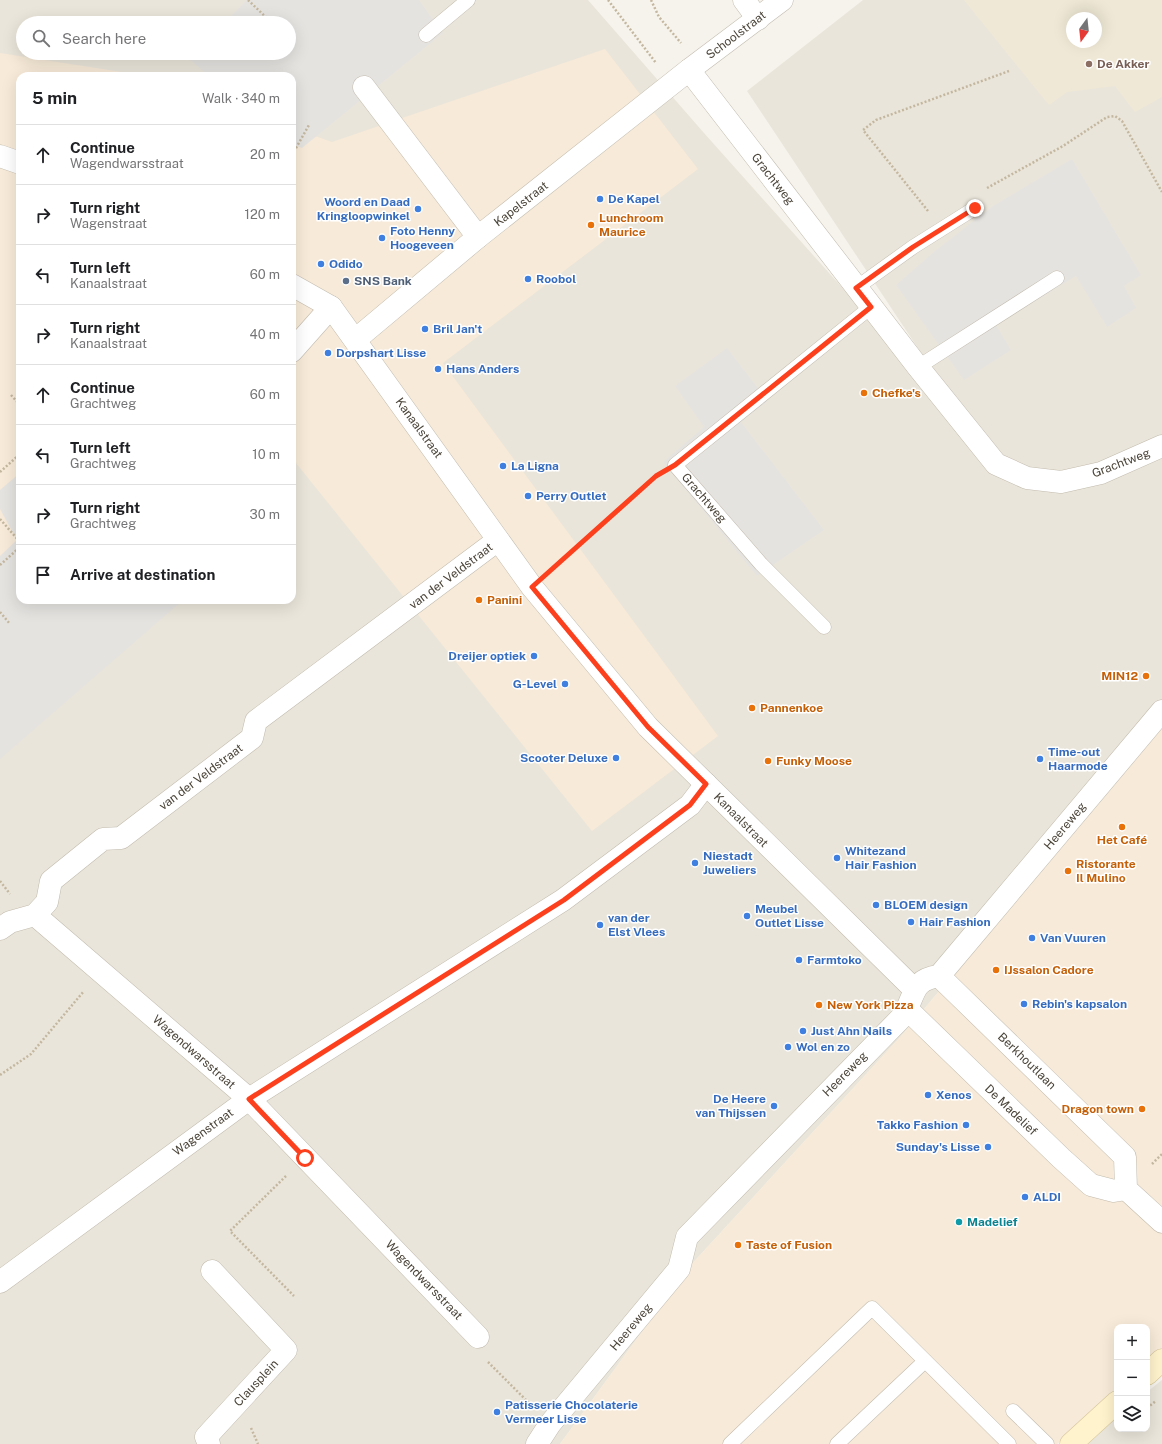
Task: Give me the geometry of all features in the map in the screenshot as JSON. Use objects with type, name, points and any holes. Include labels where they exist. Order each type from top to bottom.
[{"type":"street","points":[[744,0],[758,19]]},
{"type":"street","name":"Schoolstraat","points":[[687,72],[782,0]]},
{"type":"street","name":"Kapelstraat","points":[[355,340],[478,237],[687,72]]},
{"type":"street","name":"Grachtweg","points":[[687,72],[918,367],[996,464],[1027,478],[1061,482],[1101,472],[1162,446]]},
{"type":"street","points":[[364,87],[478,237]]},
{"type":"street","points":[[0,156],[16,162]]},
{"type":"street","name":"Kanaalstraat","points":[[296,287],[331,307],[532,587],[648,727],[706,784],[911,999]]},
{"type":"street","points":[[296,346],[331,307]]},
{"type":"street","name":"van der Veldstraat","points":[[35,915],[47,902],[51,880],[103,839],[121,838],[252,738],[256,721],[498,540]]},
{"type":"street","name":"Heereweg","points":[[536,1444],[550,1424],[679,1269],[687,1237],[902,1017],[911,999],[927,977],[939,976],[1162,711]]},
{"type":"street","name":"Wagenstraat","points":[[0,1282],[249,1099],[564,900],[690,805],[706,784]]},
{"type":"street","points":[[0,930],[10,922],[35,915]]},
{"type":"street","name":"Wagendwarsstraat","points":[[35,915],[249,1099],[478,1337]]},
{"type":"street","name":"Berkhoutlaan","points":[[939,976],[1125,1157],[1126,1189]]},
{"type":"street","name":"De Madelief","points":[[911,999],[1061,1158],[1091,1185],[1114,1190],[1126,1189]]},
{"type":"street","points":[[1126,1189],[1162,1222]]},
{"type":"street","name":"Clausplein","points":[[209,1444],[206,1436],[286,1350],[212,1271]]},
{"type":"street","points":[[1150,1371],[1162,1360]]},
{"type":"street","points":[[1071,1444],[1114,1405]]},
{"type":"lane","points":[[426,35],[468,0]]},
{"type":"lane","points":[[856,288],[913,247],[975,208]]},
{"type":"lane","points":[[918,367],[1057,278]]},
{"type":"lane","name":"Grachtweg","points":[[824,627],[761,564],[675,465],[871,307]]},
{"type":"lane","points":[[730,1444],[872,1308],[1009,1444]]},
{"type":"lane","points":[[837,1444],[925,1361]]},
{"type":"lane","points":[[1013,1411],[1047,1444]]},
{"type":"path","points":[[248,0],[265,16]]},
{"type":"path","points":[[608,0],[687,72]]},
{"type":"path","points":[[651,0],[687,72]]},
{"type":"path","points":[[942,228],[863,130],[876,120],[1009,71]]},
{"type":"path","points":[[975,208],[986,188],[1063,146],[1107,117],[1115,116],[1122,121],[1162,192]]},
{"type":"path","points":[[296,148],[308,125]]},
{"type":"path","points":[[11,395],[16,401]]},
{"type":"path","points":[[0,472],[16,458]]},
{"type":"path","points":[[532,587],[656,476],[675,465]]},
{"type":"path","points":[[0,519],[16,537]]},
{"type":"path","points":[[0,565],[16,551]]},
{"type":"path","points":[[0,612],[10,624]]},
{"type":"path","points":[[0,1076],[31,1054],[101,971]]},
{"type":"path","points":[[294,1296],[230,1231],[305,1158]]},
{"type":"path","points":[[478,1337],[478,1352],[550,1424]]},
{"type":"shaded area","points":[[0,0],[588,0],[704,133],[981,443],[747,91],[863,0],[1162,0],[1162,727],[903,1034],[690,1266],[560,1444],[0,1444],[0,724],[166,604],[296,604],[296,72],[16,72],[16,126],[0,324]]},
{"type":"shaded area","points":[[247,0],[419,0],[443,33],[302,148],[296,146],[296,72],[204,72],[190,60],[296,60],[296,16],[231,16]]},
{"type":"shaded area","name":"De Akker","points":[[964,0],[1162,0],[1162,97],[1135,112],[1115,86],[1067,92],[1049,105]]},
{"type":"shaded area","points":[[605,49],[698,169],[443,363],[718,736],[592,831],[296,463],[296,129],[332,142]]},
{"type":"shaded area","points":[[0,53],[16,56],[16,60],[45,60],[121,72],[16,72],[16,556],[0,574]]},
{"type":"shaded area","points":[[1072,159],[1141,275],[1124,286],[1136,308],[1107,327],[1076,276],[996,325],[1011,350],[964,380],[896,285],[935,251],[993,206]]},
{"type":"shaded area","points":[[727,348],[768,401],[741,422],[824,530],[757,576],[663,462],[704,427],[675,386]]},
{"type":"shaded area","points":[[16,476],[16,538],[0,509],[0,490]]},
{"type":"shaded area","points":[[16,541],[16,604],[178,604],[0,759],[0,556]]},
{"type":"shaded area","points":[[1162,727],[1162,1354],[1150,1364],[1150,1324],[1114,1324],[1114,1395],[1057,1444],[560,1444],[690,1266],[903,1034]]},
{"type":"shaded area","points":[[1162,1380],[1162,1444],[1082,1444],[1114,1418],[1114,1432],[1150,1432],[1150,1390]]},
{"type":"place","name":"De Akker","points":[[1089,64]]},
{"type":"place","name":"De Kapel","points":[[600,199]]},
{"type":"place","name":"Woord en Daad Kringloopwinkel","points":[[418,209]]},
{"type":"place","name":"Lunchroom Maurice","points":[[591,225]]},
{"type":"place","name":"Foto Henny Hoogeveen","points":[[382,238]]},
{"type":"place","name":"Odido","points":[[321,264]]},
{"type":"place","name":"Roobol","points":[[528,279]]},
{"type":"place","name":"SNS Bank","points":[[346,281]]},
{"type":"place","name":"Bril Jan't","points":[[425,329]]},
{"type":"place","name":"Dorpshart Lisse","points":[[328,353]]},
{"type":"place","name":"Hans Anders","points":[[438,369]]},
{"type":"place","name":"Chefke's","points":[[864,393]]},
{"type":"place","name":"La Ligna","points":[[503,466]]},
{"type":"place","name":"Perry Outlet","points":[[528,496]]},
{"type":"place","name":"Panini","points":[[479,600]]},
{"type":"place","name":"Dreijer optiek","points":[[534,656]]},
{"type":"place","name":"MIN12","points":[[1146,676]]},
{"type":"place","name":"G-Level","points":[[565,684]]},
{"type":"place","name":"Pannenkoe","points":[[752,708]]},
{"type":"place","name":"Scooter Deluxe","points":[[616,758]]},
{"type":"place","name":"Time-out Haarmode","points":[[1040,759]]},
{"type":"place","name":"Funky Moose","points":[[768,761]]},
{"type":"place","name":"Het Café","points":[[1122,827]]},
{"type":"place","name":"Whitezand Hair Fashion","points":[[837,858]]},
{"type":"place","name":"Niestadt Juweliers","points":[[695,863]]},
{"type":"place","name":"Ristorante Il Mulino","points":[[1068,871]]},
{"type":"place","name":"BLOEM design","points":[[876,905]]},
{"type":"place","name":"Meubel Outlet Lisse","points":[[747,916]]},
{"type":"place","name":"Hair Fashion","points":[[911,922]]},
{"type":"place","name":"van der Elst Vlees","points":[[600,925]]},
{"type":"place","name":"Van Vuuren","points":[[1032,938]]},
{"type":"place","name":"Farmtoko","points":[[799,960]]},
{"type":"place","name":"IJssalon Cadore","points":[[996,970]]},
{"type":"place","name":"Rebin's kapsalon","points":[[1024,1004]]},
{"type":"place","name":"New York Pizza","points":[[819,1005]]},
{"type":"place","name":"Just Ahn Nails","points":[[803,1031]]},
{"type":"place","name":"Wol en zo","points":[[788,1047]]},
{"type":"place","name":"Xenos","points":[[928,1095]]},
{"type":"place","name":"De Heere van Thijssen","points":[[774,1106]]},
{"type":"place","name":"Dragon town","points":[[1142,1109]]},
{"type":"place","name":"Takko Fashion","points":[[966,1125]]},
{"type":"place","name":"Sunday's Lisse","points":[[988,1147]]},
{"type":"place","name":"ALDI","points":[[1025,1197]]},
{"type":"place","name":"Madelief","points":[[959,1222]]},
{"type":"place","name":"Taste of Fusion","points":[[738,1245]]},
{"type":"place","name":"Patisserie Chocolaterie Vermeer Lisse","points":[[497,1412]]},
{"type":"route","points":[[305,1158],[249,1099],[564,900],[690,805],[706,784],[648,727],[532,587],[656,476],[675,465],[871,307],[856,288],[913,247],[975,208]]}]
